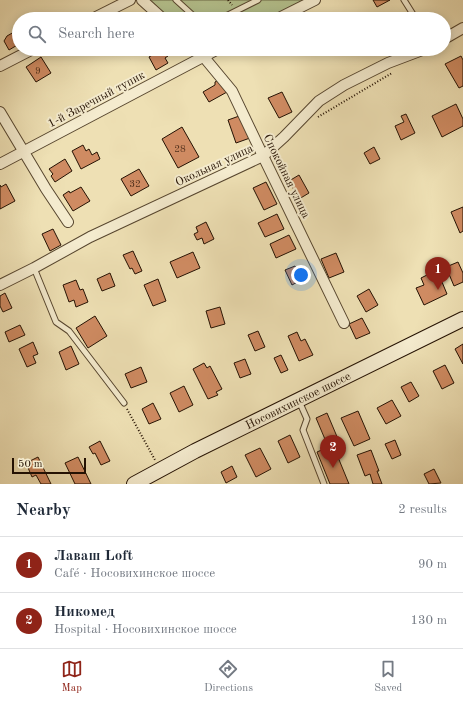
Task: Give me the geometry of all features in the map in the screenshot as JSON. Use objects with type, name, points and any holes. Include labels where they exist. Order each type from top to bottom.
[{"type":"main road","name":"Носовихинское шоссе","points":[[134,484],[195,451],[463,319]]},
{"type":"street","points":[[106,12],[130,0]]},
{"type":"street","points":[[142,0],[155,12]]},
{"type":"street","points":[[291,12],[315,0]]},
{"type":"street","points":[[451,36],[463,28]]},
{"type":"street","points":[[0,66],[19,56]]},
{"type":"street","name":"1-й Заречный тупик","points":[[0,164],[203,56]]},
{"type":"street","name":"Спокойная улица","points":[[203,56],[232,91],[344,323]]},
{"type":"street","name":"Окольная улица","points":[[0,285],[90,238],[263,156],[319,101],[344,85],[382,66],[407,56]]},
{"type":"street","points":[[0,112],[46,190],[68,222]]},
{"type":"lane","points":[[176,0],[189,12]]},
{"type":"lane","points":[[234,12],[258,0]]},
{"type":"lane","points":[[404,0],[412,12]]},
{"type":"lane","points":[[34,268],[56,322],[69,331],[124,403]]},
{"type":"lane","points":[[299,400],[306,419],[302,430],[324,484]]},
{"type":"path","points":[[317,118],[396,71]]},
{"type":"path","points":[[124,403],[160,470]]},
{"type":"green space","points":[[150,0],[307,0],[284,12],[163,12]]},
{"type":"building","points":[[373,0],[390,0],[377,7]]},
{"type":"building","points":[[12,33],[12,48],[9,50],[4,41],[7,36]]},
{"type":"building","points":[[168,56],[165,58],[168,63],[156,70],[149,57]]},
{"type":"building","points":[[461,56],[463,60],[463,86],[459,88],[445,64]]},
{"type":"building","points":[[41,57],[51,73],[36,82],[26,67]]},
{"type":"building","points":[[220,79],[227,92],[209,102],[203,92],[215,85],[215,82]]},
{"type":"building","points":[[282,92],[292,112],[279,118],[268,98]]},
{"type":"building","points":[[456,104],[463,119],[463,126],[442,137],[432,116]]},
{"type":"building","points":[[406,114],[415,133],[401,140],[395,126],[404,122],[401,116]]},
{"type":"building","points":[[242,115],[250,138],[236,143],[228,120]]},
{"type":"building","points":[[182,127],[199,157],[178,168],[162,139]]},
{"type":"building","points":[[83,145],[86,151],[89,149],[92,155],[97,152],[100,159],[81,169],[72,151]]},
{"type":"building","points":[[374,147],[380,159],[370,164],[364,153]]},
{"type":"building","points":[[65,159],[72,171],[55,182],[51,176],[53,174],[49,169]]},
{"type":"building","points":[[139,169],[149,186],[131,196],[121,179]]},
{"type":"building","points":[[299,175],[309,193],[299,199],[289,181]]},
{"type":"building","points":[[266,182],[277,204],[264,210],[253,188]]},
{"type":"building","points":[[6,184],[15,201],[0,209],[0,185],[1,187]]},
{"type":"building","points":[[81,187],[90,201],[73,211],[63,195],[69,191],[70,193]]},
{"type":"building","points":[[463,207],[463,231],[460,233],[451,212]]},
{"type":"building","points":[[277,214],[284,229],[265,237],[258,223]]},
{"type":"building","points":[[206,222],[214,239],[204,244],[202,238],[197,240],[194,234],[198,232],[196,227]]},
{"type":"building","points":[[53,229],[61,245],[50,251],[42,234]]},
{"type":"building","points":[[289,235],[296,249],[276,258],[270,244]]},
{"type":"building","points":[[133,251],[142,271],[135,274],[132,268],[130,269],[123,255]]},
{"type":"building","points":[[193,252],[200,268],[177,278],[170,262]]},
{"type":"building","points":[[336,253],[344,272],[329,278],[321,259]]},
{"type":"building","points":[[458,262],[463,273],[463,282],[454,286],[446,267]]},
{"type":"building","points":[[295,266],[301,280],[292,285],[285,270]]},
{"type":"building","points":[[437,270],[447,294],[424,305],[416,288],[424,285],[421,278]]},
{"type":"building","points":[[110,273],[115,286],[102,291],[97,279]]},
{"type":"building","points":[[158,279],[166,301],[153,306],[144,285]]},
{"type":"building","points":[[76,280],[80,290],[83,289],[88,302],[76,307],[74,300],[69,302],[63,285]]},
{"type":"building","points":[[369,289],[378,305],[366,312],[357,296]]},
{"type":"building","points":[[5,293],[12,308],[3,312],[0,306],[0,296]]},
{"type":"building","points":[[220,307],[225,324],[211,328],[206,311]]},
{"type":"building","points":[[95,316],[107,336],[88,348],[76,328]]},
{"type":"building","points":[[362,318],[370,333],[356,339],[349,324]]},
{"type":"building","points":[[20,325],[25,335],[9,342],[5,332]]},
{"type":"building","points":[[258,331],[265,347],[255,351],[248,335]]},
{"type":"building","points":[[297,332],[301,341],[305,339],[313,355],[299,361],[288,336]]},
{"type":"building","points":[[33,342],[38,354],[33,356],[36,363],[27,367],[19,349]]},
{"type":"building","points":[[463,344],[463,364],[455,349]]},
{"type":"building","points":[[71,346],[79,364],[66,370],[59,352]]},
{"type":"building","points":[[281,355],[288,370],[281,373],[274,358]]},
{"type":"building","points":[[245,359],[251,374],[240,378],[234,363]]},
{"type":"building","points":[[204,363],[207,368],[210,366],[222,389],[216,392],[218,395],[208,399],[193,369]]},
{"type":"building","points":[[445,365],[454,383],[442,389],[433,371]]},
{"type":"building","points":[[141,367],[147,382],[131,388],[125,374]]},
{"type":"building","points":[[411,382],[419,396],[409,402],[401,387]]},
{"type":"building","points":[[184,386],[193,405],[179,412],[170,393]]},
{"type":"building","points":[[392,400],[401,416],[386,424],[377,408]]},
{"type":"building","points":[[153,403],[161,419],[149,424],[142,409]]},
{"type":"building","points":[[358,411],[370,439],[354,446],[341,418]]},
{"type":"building","points":[[327,413],[338,439],[327,444],[316,418]]},
{"type":"building","points":[[290,435],[300,457],[288,463],[278,441]]},
{"type":"building","points":[[395,440],[401,455],[392,459],[385,444]]},
{"type":"building","points":[[100,441],[110,461],[101,465],[95,453],[93,454],[89,447]]},
{"type":"building","points":[[333,445],[349,484],[330,484],[317,452]]},
{"type":"building","points":[[260,448],[271,469],[256,477],[245,455]]},
{"type":"building","points":[[371,450],[382,484],[373,484],[370,474],[365,476],[357,455]]},
{"type":"building","points":[[38,457],[51,484],[41,484],[36,475],[32,477],[26,463]]},
{"type":"building","points":[[78,457],[91,484],[75,484],[65,463]]},
{"type":"building","points":[[232,466],[237,477],[226,483],[221,472]]},
{"type":"building","points":[[434,469],[441,483],[429,484],[424,474]]},
{"type":"place","name":"Лаваш Loft","points":[[438,290]]},
{"type":"place","name":"Никомед","points":[[333,468]]}]
